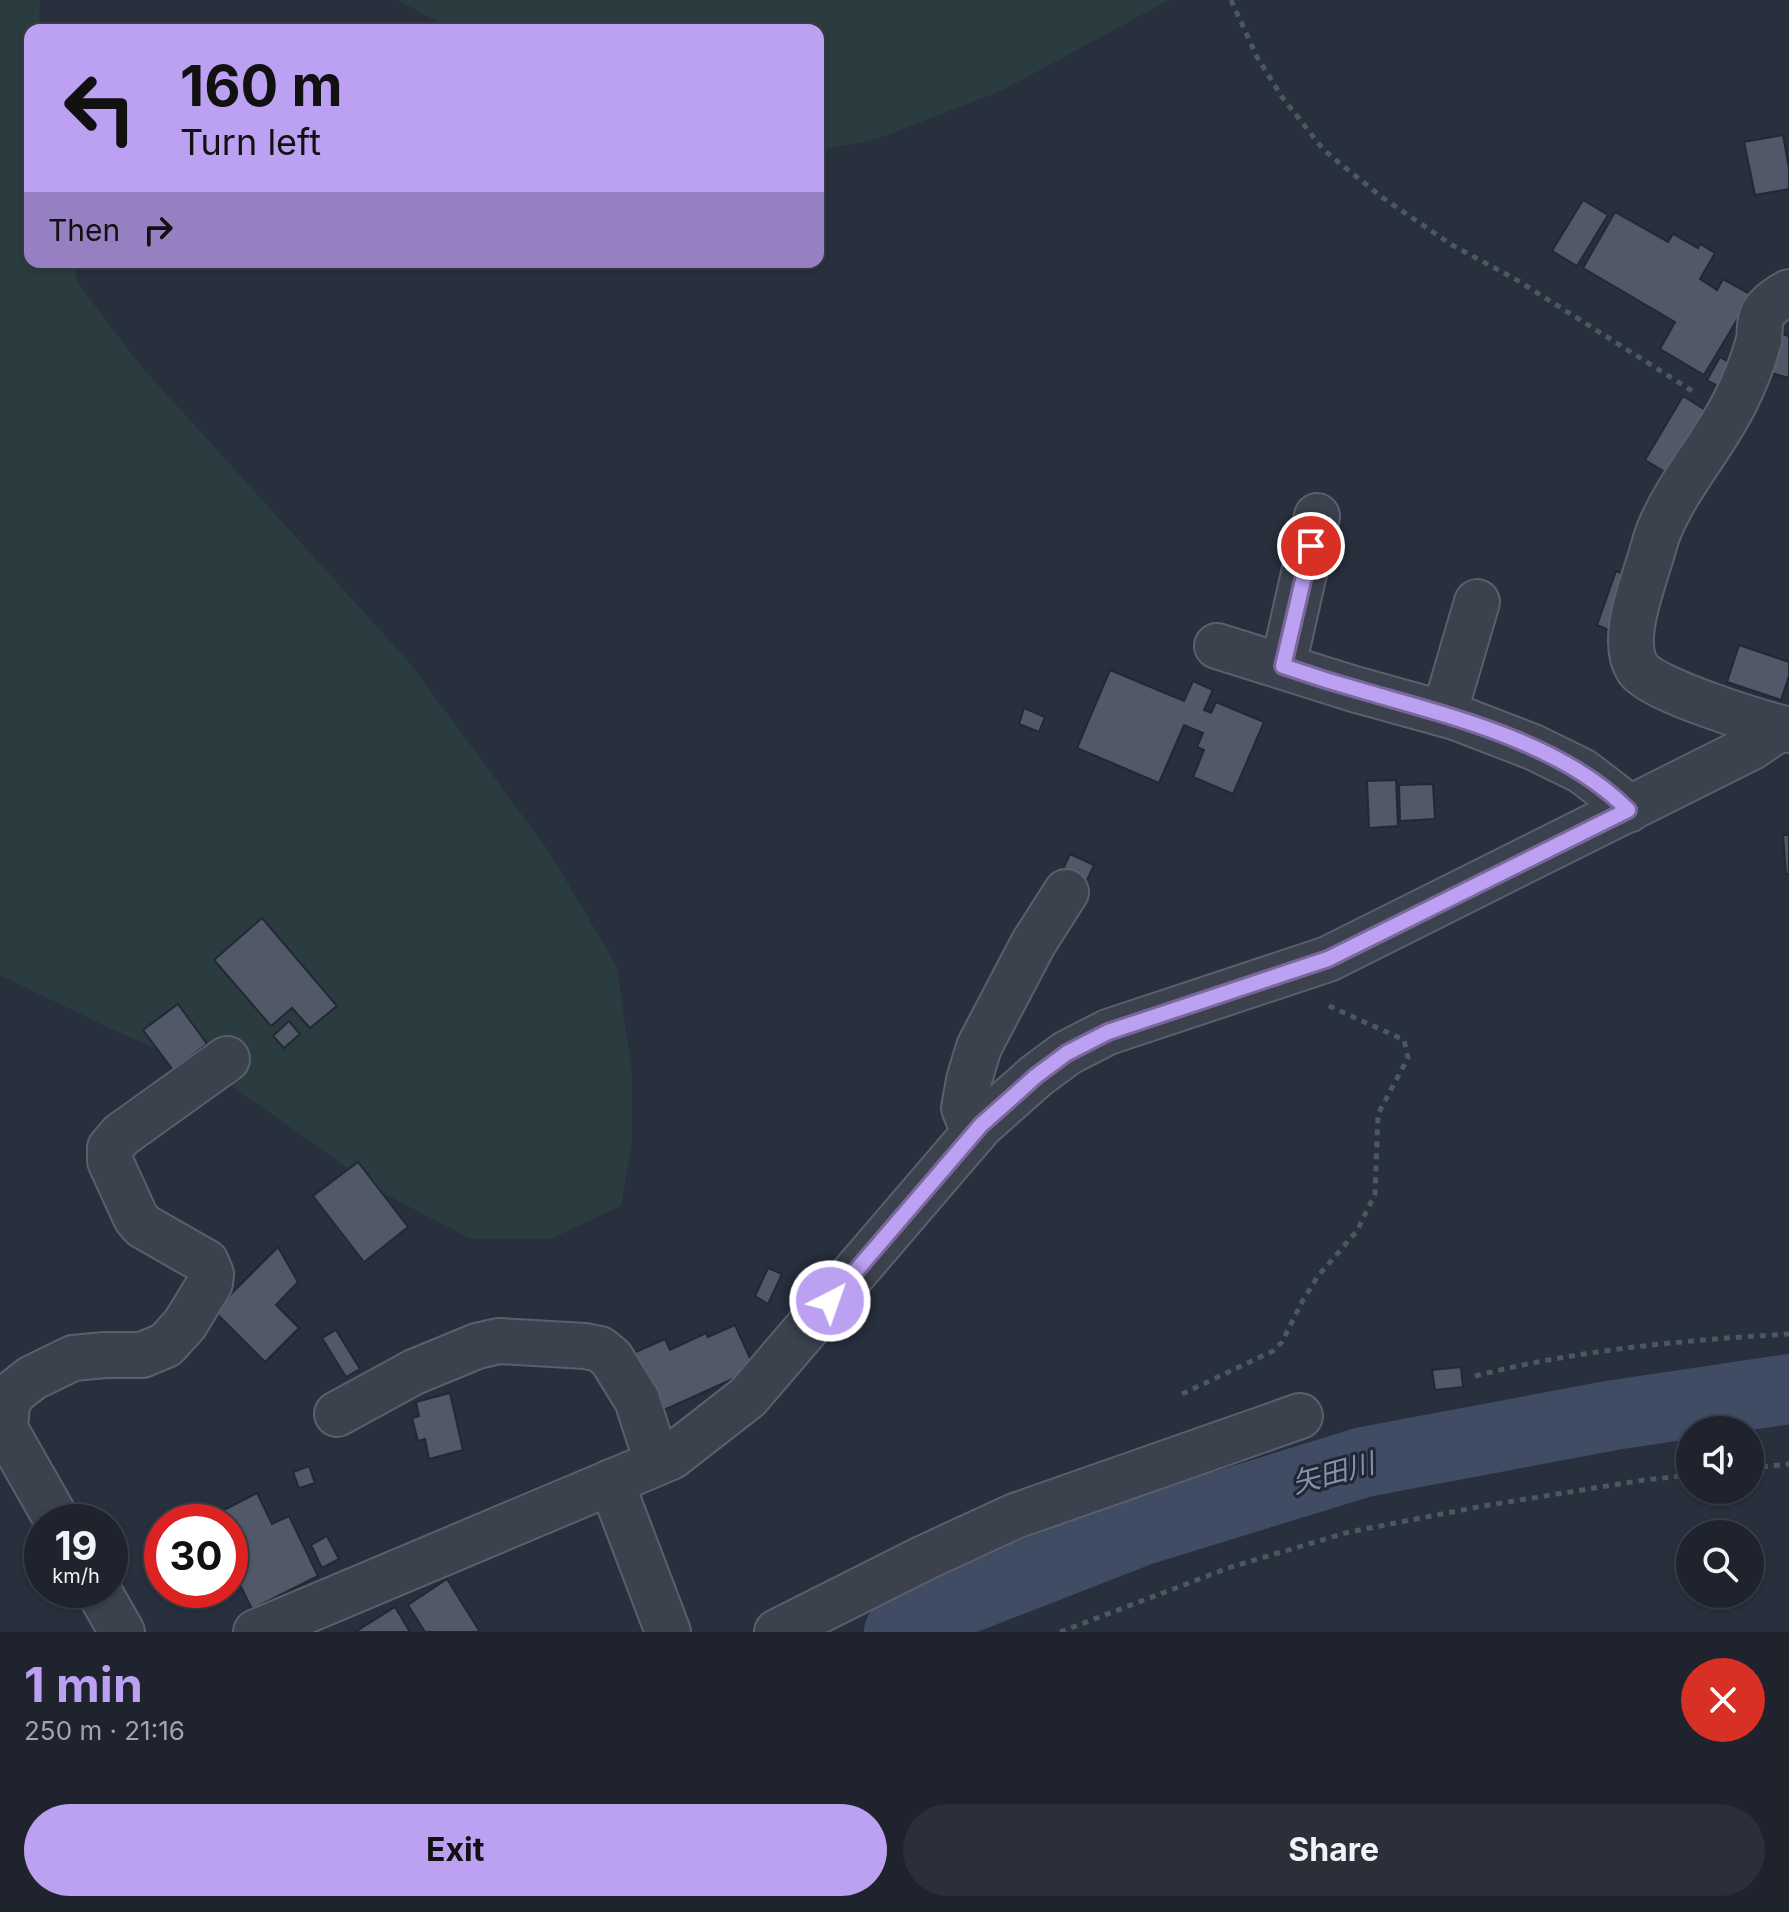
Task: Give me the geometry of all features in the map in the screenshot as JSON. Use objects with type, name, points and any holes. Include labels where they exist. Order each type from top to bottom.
[{"type":"street","points":[[1784,729],[1729,713],[1658,683],[1638,670],[1632,652],[1631,631],[1660,528],[1729,414],[1748,376],[1760,336],[1762,315],[1778,298],[1789,292]]},
{"type":"street","points":[[1283,666],[1317,516]]},
{"type":"street","points":[[1444,714],[1477,602]]},
{"type":"street","points":[[1217,646],[1444,714],[1533,747],[1582,771],[1628,810]]},
{"type":"street","points":[[256,1632],[671,1457],[748,1397],[981,1125],[1067,1053],[1108,1032],[1328,959],[1784,729]]},
{"type":"street","points":[[974,1133],[964,1108],[979,1047],[1033,944],[1066,892]]},
{"type":"street","points":[[47,1504],[5,1429],[3,1421],[7,1404],[14,1392],[32,1378],[73,1358],[142,1355],[166,1345],[185,1324],[210,1283],[211,1274],[206,1262],[143,1226],[136,1218],[110,1161],[110,1148],[121,1135],[227,1059]]},
{"type":"street","points":[[337,1414],[414,1372],[477,1346],[499,1341],[585,1346],[600,1349],[611,1358],[637,1400],[657,1462]]},
{"type":"street","points":[[777,1632],[1015,1516],[1300,1416]]},
{"type":"street","points":[[611,1482],[668,1632]]},
{"type":"street","points":[[108,1608],[122,1632]]},
{"type":"path","points":[[1231,0],[1257,57],[1282,97],[1323,149],[1338,162],[1383,198],[1452,245],[1517,280],[1729,414]]},
{"type":"path","points":[[1182,1394],[1273,1351],[1282,1342],[1318,1276],[1357,1231],[1375,1194],[1378,1114],[1408,1058],[1404,1040],[1315,999],[1290,972]]},
{"type":"path","points":[[1475,1376],[1527,1363],[1597,1353],[1734,1337],[1789,1334]]},
{"type":"path","points":[[1764,1467],[1789,1464]]},
{"type":"path","points":[[1060,1632],[1231,1567],[1349,1532],[1483,1506],[1676,1477]]},
{"type":"shaded area","points":[[0,0],[40,0],[39,24],[24,24],[24,268],[75,268],[79,285],[140,365],[409,662],[548,850],[617,966],[632,1073],[632,1144],[621,1206],[550,1239],[471,1239],[383,1193],[216,1075],[0,975]]},
{"type":"shaded area","points":[[397,0],[1169,0],[1001,91],[877,139],[824,150],[824,24],[442,24]]},
{"type":"building","points":[[1783,135],[1789,189],[1755,195],[1744,142]]},
{"type":"building","points":[[1583,200],[1608,215],[1577,266],[1552,251]]},
{"type":"building","points":[[1615,212],[1668,242],[1673,234],[1698,248],[1700,244],[1715,253],[1700,279],[1717,290],[1723,279],[1752,295],[1704,375],[1660,349],[1675,322],[1583,268]]},
{"type":"building","points":[[1775,332],[1789,336],[1789,378],[1768,372]]},
{"type":"building","points":[[1720,357],[1734,365],[1721,388],[1707,380]]},
{"type":"building","points":[[1683,396],[1710,413],[1672,476],[1645,460]]},
{"type":"building","points":[[1616,571],[1631,577],[1611,631],[1597,625]]},
{"type":"building","points":[[1739,645],[1789,662],[1789,676],[1781,700],[1727,682]]},
{"type":"building","points":[[1110,670],[1184,701],[1193,681],[1213,690],[1204,710],[1211,713],[1216,702],[1264,722],[1233,794],[1193,777],[1204,750],[1197,747],[1203,733],[1184,725],[1159,783],[1077,748]]},
{"type":"building","points":[[1024,708],[1045,717],[1039,732],[1019,724]]},
{"type":"building","points":[[1396,780],[1398,826],[1369,828],[1367,781]]},
{"type":"building","points":[[1433,784],[1435,819],[1400,821],[1399,785]]},
{"type":"building","points":[[1783,835],[1789,835],[1789,874],[1786,874]]},
{"type":"building","points":[[1070,854],[1094,865],[1083,889],[1059,878]]},
{"type":"building","points":[[262,918],[337,1006],[310,1028],[292,1008],[271,1026],[214,960]]},
{"type":"building","points":[[178,1004],[207,1044],[173,1070],[143,1030]]},
{"type":"building","points":[[289,1021],[300,1034],[284,1048],[273,1036]]},
{"type":"building","points":[[358,1162],[408,1227],[364,1262],[313,1196]]},
{"type":"building","points":[[278,1247],[298,1282],[276,1305],[299,1328],[265,1362],[214,1311]]},
{"type":"building","points":[[768,1268],[782,1274],[768,1304],[755,1296]]},
{"type":"building","points":[[735,1325],[755,1369],[664,1410],[655,1388],[629,1355],[665,1339],[670,1350],[706,1333],[708,1337]]},
{"type":"building","points":[[336,1330],[360,1369],[346,1377],[322,1338]]},
{"type":"building","points":[[1461,1367],[1463,1387],[1435,1390],[1432,1370]]},
{"type":"building","points":[[450,1393],[463,1450],[429,1459],[425,1439],[418,1441],[412,1418],[419,1416],[416,1402]]},
{"type":"building","points":[[309,1466],[315,1483],[299,1488],[293,1472]]},
{"type":"building","points":[[257,1493],[272,1524],[289,1516],[318,1576],[252,1609],[248,1601],[248,1504],[236,1504]]},
{"type":"building","points":[[327,1536],[339,1559],[322,1568],[311,1545]]},
{"type":"building","points":[[447,1579],[480,1632],[425,1632],[408,1605]]},
{"type":"building","points":[[395,1607],[410,1632],[355,1632]]},
{"type":"waterway","name":"矢田川","points":[[899,1632],[950,1605],[1143,1530],[1364,1462],[1614,1415],[1789,1389]]},
{"type":"route","points":[[830,1301],[981,1125],[1067,1053],[1108,1032],[1328,959],[1628,810],[1582,771],[1533,747],[1455,717],[1283,666],[1311,546]]}]
